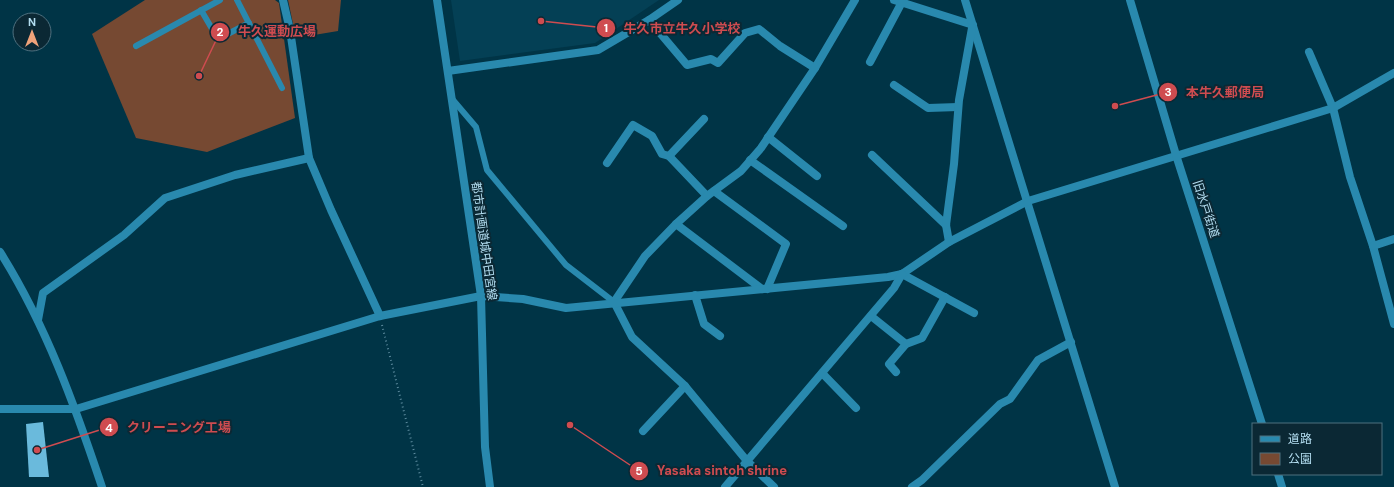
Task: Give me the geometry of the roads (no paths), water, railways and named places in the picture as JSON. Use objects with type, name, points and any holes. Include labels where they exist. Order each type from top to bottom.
[{"type":"street","points":[[283,0],[290,30],[301,112],[310,158],[331,210],[380,316]]},
{"type":"street","name":"都市計画道城中田宮線","points":[[437,0],[481,296],[485,447],[490,487]]},
{"type":"street","points":[[448,71],[598,50],[649,20],[678,0]]},
{"type":"street","points":[[614,302],[645,256],[676,224],[707,196],[741,171],[750,160],[768,137],[815,68],[855,0]]},
{"type":"street","points":[[965,0],[1115,487]]},
{"type":"street","name":"旧水戸街道","points":[[1130,0],[1176,155],[1262,423]]},
{"type":"street","points":[[870,62],[898,1],[973,25]]},
{"type":"street","points":[[649,20],[687,65],[711,59],[718,63],[745,32],[759,29],[780,46],[815,68]]},
{"type":"street","points":[[949,242],[946,225],[954,164],[958,107],[973,25]]},
{"type":"street","points":[[1309,52],[1333,108],[1350,177],[1373,246],[1394,324]]},
{"type":"street","points":[[0,409],[76,409],[380,316],[481,296],[523,299],[566,308],[614,302],[888,277],[902,274],[949,242],[1028,201],[1333,108],[1394,73]]},
{"type":"street","points":[[894,85],[928,108],[958,107]]},
{"type":"street","points":[[669,156],[704,119]]},
{"type":"street","points":[[607,163],[633,125],[652,136],[662,154],[669,156],[707,196]]},
{"type":"street","points":[[768,137],[817,176]]},
{"type":"street","points":[[872,155],[946,225]]},
{"type":"street","points":[[38,320],[43,293],[124,235],[165,198],[236,176],[310,158]]},
{"type":"street","points":[[750,160],[843,226]]},
{"type":"street","points":[[714,191],[786,244],[765,289]]},
{"type":"street","points":[[676,224],[765,289]]},
{"type":"street","points":[[1373,246],[1394,239]]},
{"type":"street","points":[[0,252],[38,320],[76,409],[102,487]]},
{"type":"street","points":[[902,274],[974,314]]},
{"type":"street","points":[[725,487],[871,316],[894,288],[902,274]]},
{"type":"street","points":[[695,295],[704,324],[720,336]]},
{"type":"street","points":[[896,372],[889,364],[906,344],[922,338],[945,297]]},
{"type":"street","points":[[614,302],[632,337],[685,386],[747,461],[774,487]]},
{"type":"street","points":[[871,316],[906,344]]},
{"type":"street","points":[[912,487],[922,480],[1000,404],[1010,399],[1038,360],[1071,342]]},
{"type":"street","points":[[822,373],[856,408]]},
{"type":"street","points":[[643,430],[685,386]]},
{"type":"street","points":[[1278,475],[1282,487]]},
{"type":"lane","points":[[136,46],[220,0]]},
{"type":"lane","points":[[237,0],[282,88]]},
{"type":"lane","points":[[201,10],[218,39],[249,23]]},
{"type":"lane","points":[[453,100],[476,127],[487,170],[566,265],[614,302]]},
{"type":"place","name":"牛久市立牛久小学校","points":[[541,21]]},
{"type":"place","name":"牛久運動広場","points":[[199,76]]},
{"type":"place","name":"本牛久郵便局","points":[[1115,106]]},
{"type":"place","name":"Yasaka sintoh shrine","points":[[570,425]]},
{"type":"place","name":"クリーニング工場","points":[[37,450]]}]
